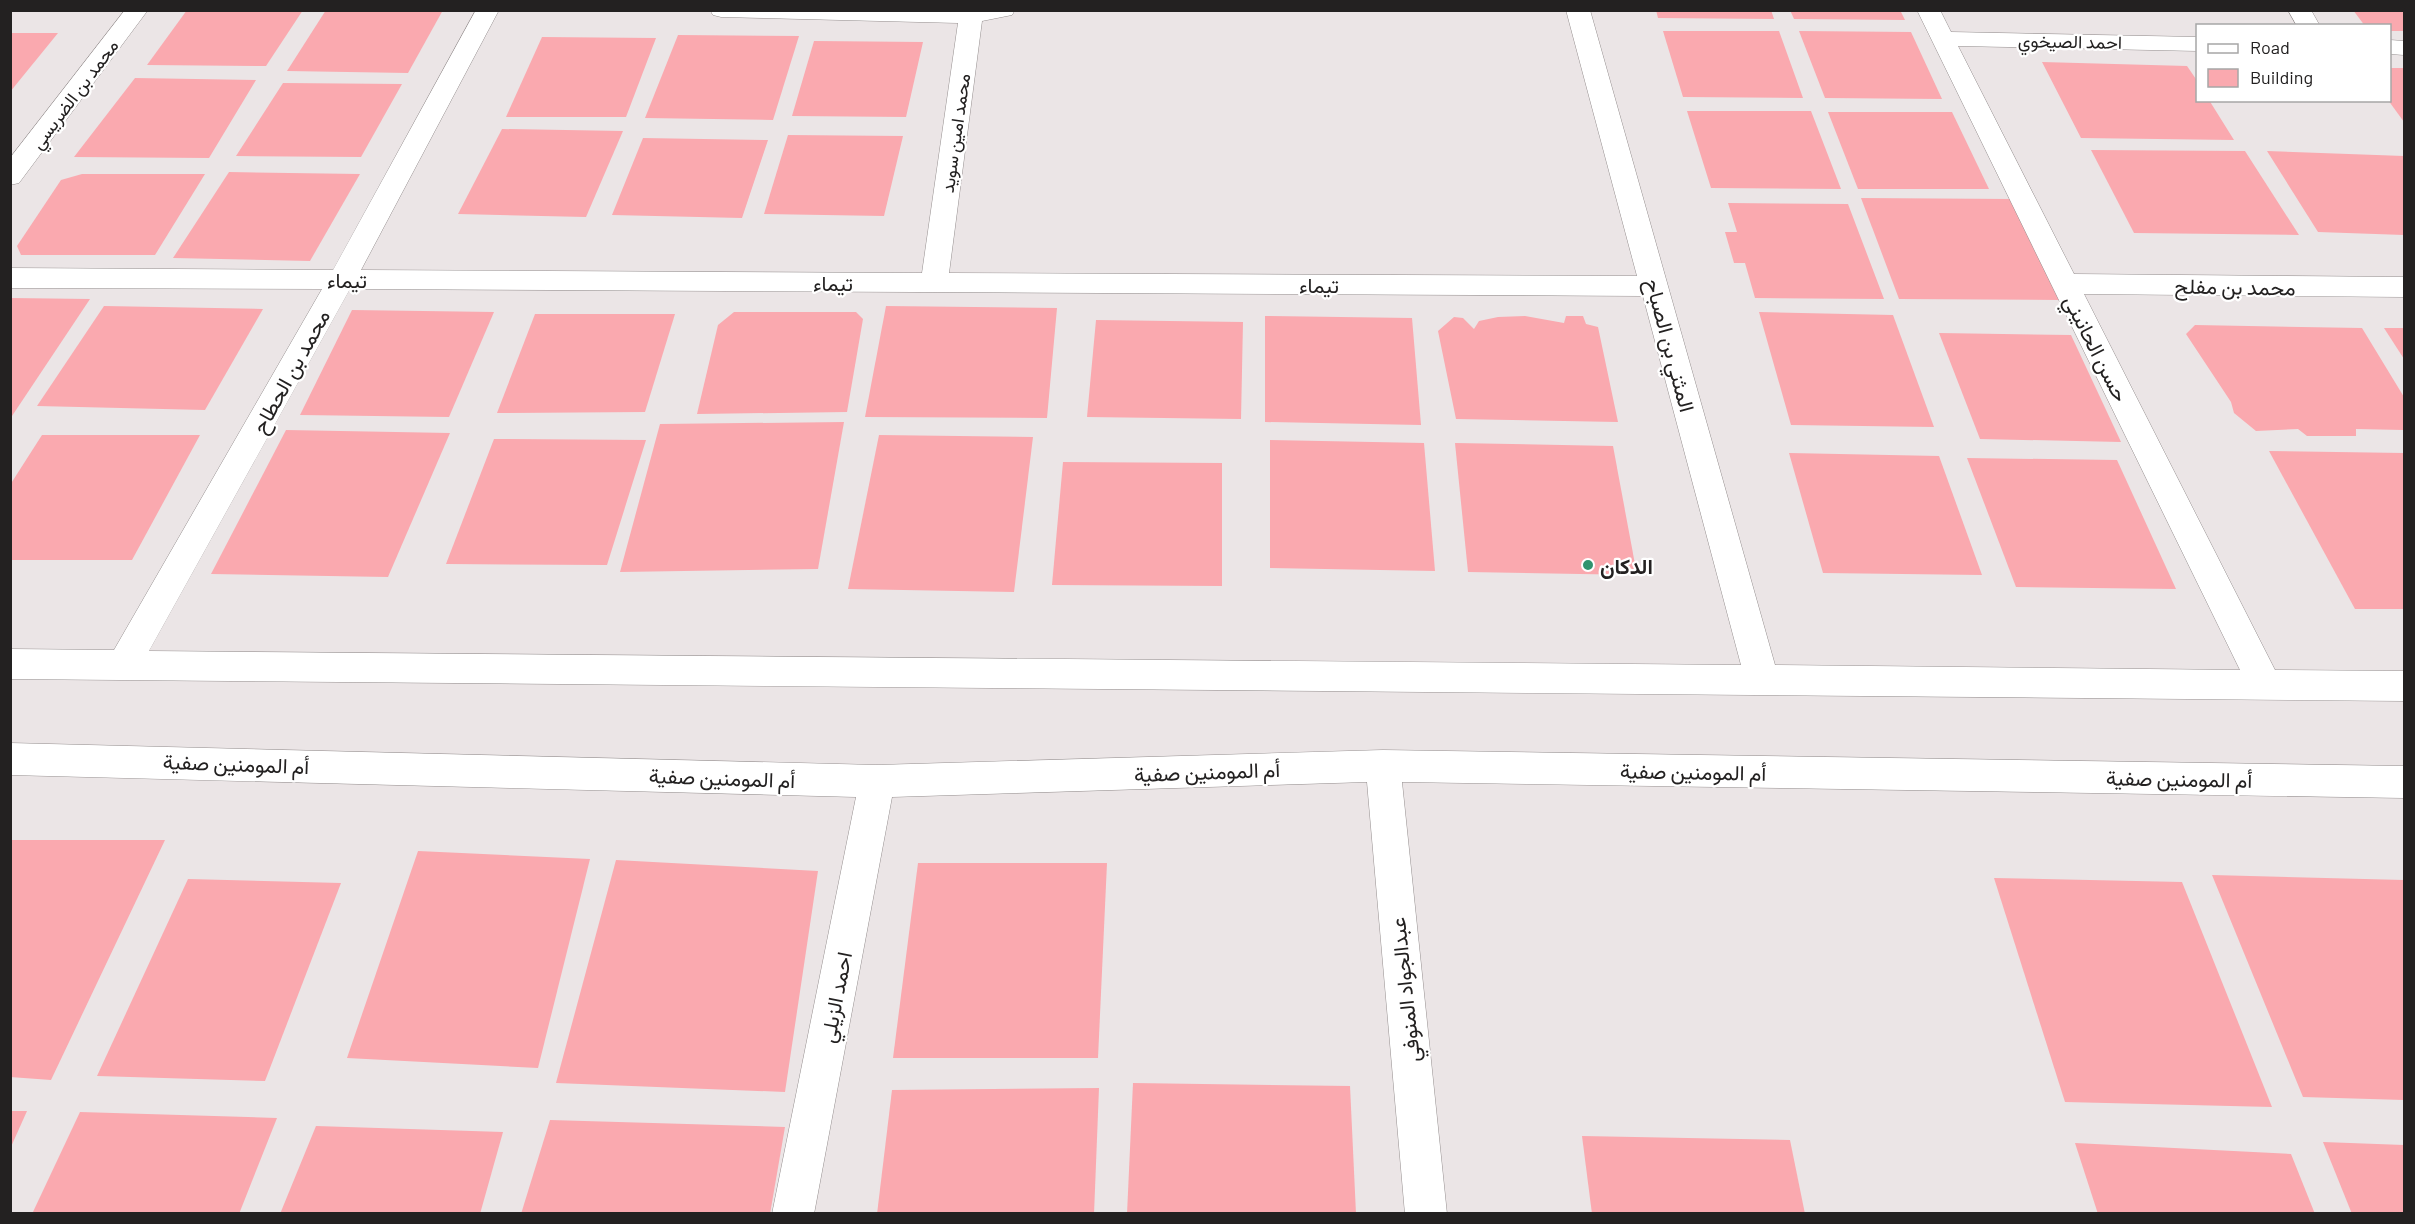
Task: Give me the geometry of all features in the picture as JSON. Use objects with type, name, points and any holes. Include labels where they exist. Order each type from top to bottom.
[{"type":"street","name":"محمد بن الضريسي","points":[[10,177],[136,10]]},
{"type":"street","name":"محمد بن الحطاح","points":[[123,666],[342,279],[488,10]]},
{"type":"street","points":[[721,10],[971,16],[1004,10]]},
{"type":"street","name":"المثني بن الصباح","points":[[1578,10],[1762,680]]},
{"type":"street","name":"حسن الحانيني","points":[[1928,10],[2265,685]]},
{"type":"street","points":[[2299,10],[2308,24]]},
{"type":"street","name":"محمد امين سويد","points":[[934,282],[971,16]]},
{"type":"street","name":"احمد الصيخوي","points":[[1943,39],[2196,44]]},
{"type":"street","name":"تيماء","points":[[10,278],[1655,286]]},
{"type":"street","name":"محمد بن مفلح","points":[[2065,284],[2404,287]]},
{"type":"street","points":[[10,664],[2404,686]]},
{"type":"street","name":"أم المومنين صفية","points":[[10,759],[877,781],[1383,766],[2404,782]]},
{"type":"street","name":"عبدالجواد المنوفي","points":[[1383,766],[1426,1214]]},
{"type":"street","name":"احمد الزيلي","points":[[793,1214],[877,781]]},
{"type":"building","points":[[187,10],[303,10],[266,66],[147,65]]},
{"type":"building","points":[[326,10],[443,10],[408,73],[287,71]]},
{"type":"building","points":[[1656,10],[1771,10],[1774,19],[1658,18]]},
{"type":"building","points":[[1790,10],[1900,10],[1905,20],[1794,19]]},
{"type":"building","points":[[2353,10],[2404,10],[2404,31],[2391,31],[2391,24],[2364,24]]},
{"type":"building","points":[[1663,31],[1779,31],[1803,98],[1683,97]]},
{"type":"building","points":[[1799,31],[1911,32],[1942,99],[1825,98]]},
{"type":"building","points":[[10,33],[58,33],[10,92]]},
{"type":"building","points":[[678,35],[799,36],[773,120],[645,118]]},
{"type":"building","points":[[542,37],[656,38],[626,117],[506,117]]},
{"type":"building","points":[[814,41],[923,42],[906,117],[792,116]]},
{"type":"building","points":[[2042,62],[2187,66],[2196,79],[2196,102],[2210,102],[2234,140],[2081,138]]},
{"type":"building","points":[[2391,68],[2404,68],[2404,122],[2389,102]]},
{"type":"building","points":[[135,78],[256,80],[209,158],[74,157]]},
{"type":"building","points":[[283,83],[402,84],[361,157],[236,156]]},
{"type":"building","points":[[1687,111],[1811,111],[1841,189],[1711,188]]},
{"type":"building","points":[[1828,112],[1952,112],[1989,189],[1858,189]]},
{"type":"building","points":[[502,129],[623,131],[586,217],[458,214]]},
{"type":"building","points":[[788,135],[903,136],[884,216],[764,214]]},
{"type":"building","points":[[643,138],[768,140],[742,218],[612,215]]},
{"type":"building","points":[[2091,150],[2245,151],[2299,235],[2134,233]]},
{"type":"building","points":[[2267,151],[2404,156],[2404,235],[2318,232]]},
{"type":"building","points":[[229,172],[360,174],[310,261],[173,258]]},
{"type":"building","points":[[82,174],[205,174],[155,255],[21,255],[17,246],[61,180]]},
{"type":"building","points":[[1861,198],[2012,199],[2060,300],[1899,299]]},
{"type":"building","points":[[1728,203],[1848,204],[1884,299],[1755,298],[1745,263],[1734,263],[1725,232],[1737,232]]},
{"type":"building","points":[[10,298],[90,299],[10,419]]},
{"type":"building","points":[[104,306],[263,309],[205,410],[37,406]]},
{"type":"building","points":[[886,306],[1057,308],[1047,418],[865,417]]},
{"type":"building","points":[[352,310],[494,312],[449,417],[300,415]]},
{"type":"building","points":[[734,312],[856,312],[863,319],[847,412],[697,414],[718,325]]},
{"type":"building","points":[[1759,312],[1893,315],[1934,427],[1791,425]]},
{"type":"building","points":[[535,314],[675,314],[645,412],[497,413]]},
{"type":"building","points":[[1265,316],[1412,318],[1421,425],[1265,422]]},
{"type":"building","points":[[1525,316],[1564,323],[1566,316],[1583,316],[1586,324],[1598,327],[1618,422],[1456,419],[1438,331],[1454,317],[1463,318],[1474,329],[1479,321],[1498,317]]},
{"type":"building","points":[[1096,320],[1243,322],[1241,419],[1087,417]]},
{"type":"building","points":[[2195,325],[2362,328],[2404,397],[2404,430],[2356,429],[2356,436],[2307,436],[2298,429],[2256,431],[2234,413],[2231,402],[2186,334]]},
{"type":"building","points":[[2384,328],[2404,328],[2404,359]]},
{"type":"building","points":[[1939,333],[2071,335],[2121,442],[1980,439]]},
{"type":"building","points":[[844,422],[818,569],[620,572],[660,424]]},
{"type":"building","points":[[286,430],[450,433],[388,577],[211,574]]},
{"type":"building","points":[[42,435],[200,435],[132,560],[10,560],[10,485]]},
{"type":"building","points":[[879,435],[1033,437],[1014,592],[848,589]]},
{"type":"building","points":[[494,439],[646,440],[607,565],[446,564]]},
{"type":"building","points":[[1270,440],[1424,443],[1435,571],[1270,568]]},
{"type":"building","points":[[1455,443],[1613,446],[1637,575],[1468,572]]},
{"type":"building","points":[[2269,451],[2404,453],[2404,609],[2355,609]]},
{"type":"building","points":[[1789,453],[1939,456],[1982,575],[1823,573]]},
{"type":"building","points":[[1967,458],[2117,460],[2176,589],[2016,587]]},
{"type":"building","points":[[1063,462],[1222,463],[1222,586],[1052,585]]},
{"type":"building","points":[[10,840],[165,840],[51,1080],[10,1077]]},
{"type":"building","points":[[418,851],[590,859],[538,1068],[347,1058]]},
{"type":"building","points":[[616,860],[818,871],[785,1092],[556,1083]]},
{"type":"building","points":[[918,863],[1107,863],[1098,1058],[893,1058]]},
{"type":"building","points":[[2212,875],[2404,880],[2404,1100],[2303,1097]]},
{"type":"building","points":[[1994,878],[2182,882],[2272,1107],[2065,1102]]},
{"type":"building","points":[[188,879],[341,883],[265,1081],[97,1076]]},
{"type":"building","points":[[1133,1083],[1350,1086],[1356,1214],[1127,1214]]},
{"type":"building","points":[[1099,1088],[1094,1214],[877,1214],[892,1090]]},
{"type":"building","points":[[10,1111],[27,1111],[10,1149]]},
{"type":"building","points":[[80,1112],[277,1118],[239,1214],[32,1214]]},
{"type":"building","points":[[550,1120],[785,1127],[770,1214],[521,1214]]},
{"type":"building","points":[[316,1126],[503,1132],[480,1214],[280,1214]]},
{"type":"building","points":[[1582,1136],[1790,1140],[1805,1214],[1592,1214]]},
{"type":"building","points":[[2323,1142],[2404,1145],[2404,1214],[2352,1214]]},
{"type":"building","points":[[2075,1143],[2291,1154],[2315,1214],[2098,1214]]},
{"type":"place","name":"الدكان","points":[[1588,565]]}]
